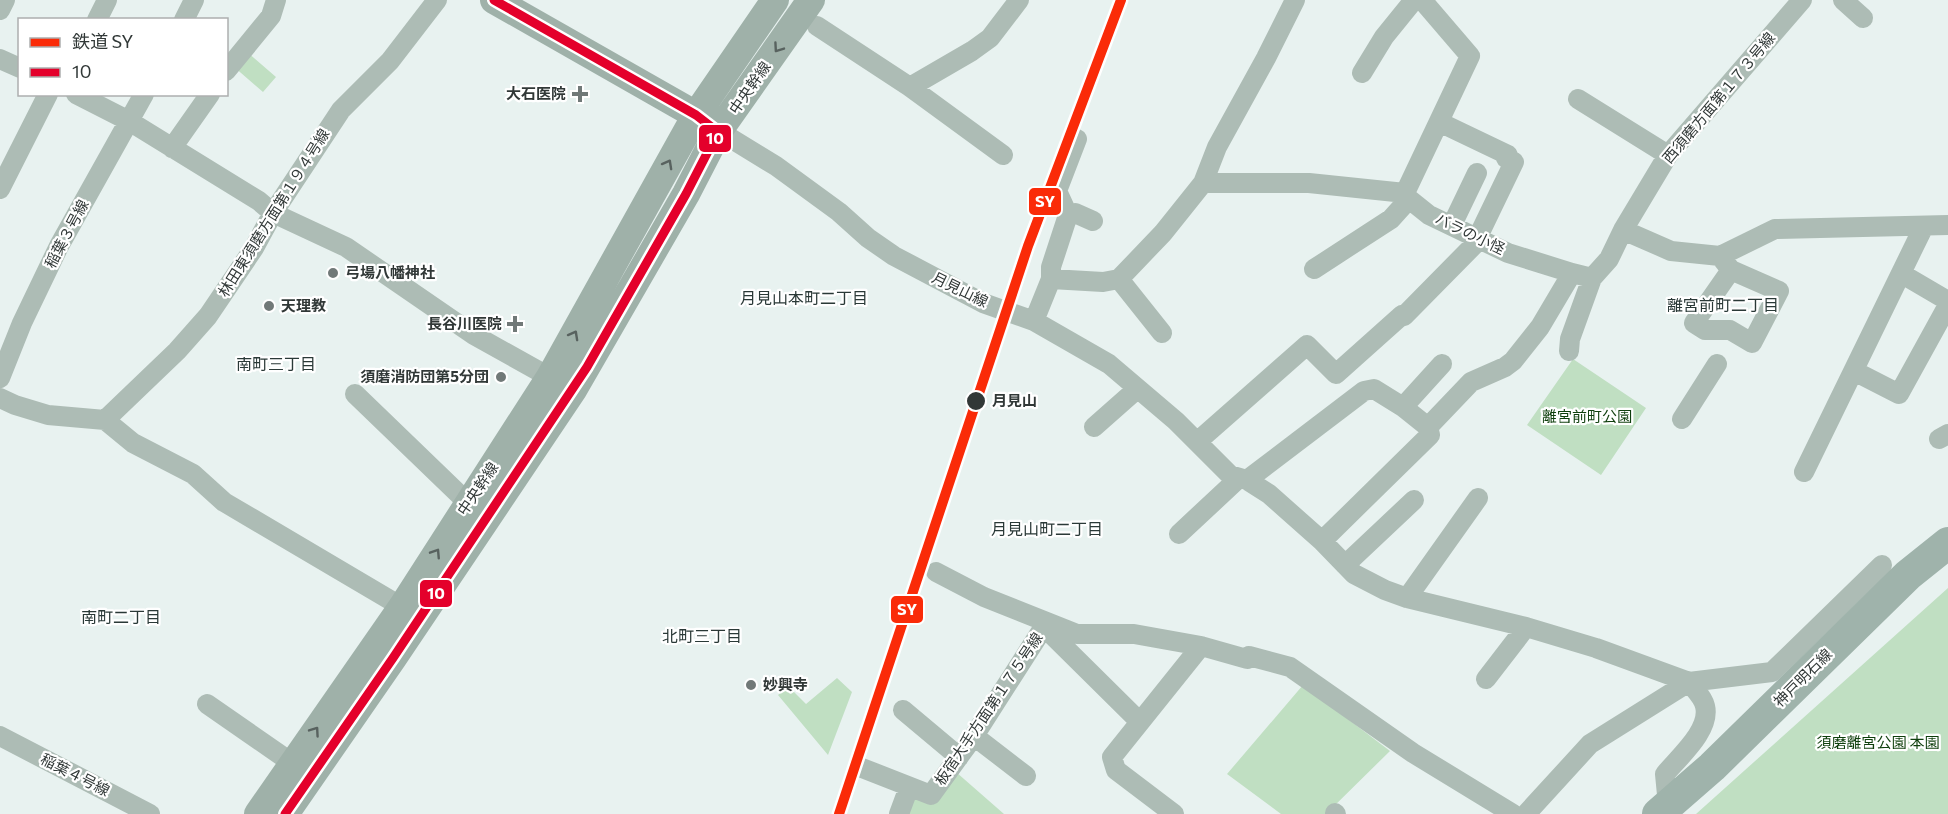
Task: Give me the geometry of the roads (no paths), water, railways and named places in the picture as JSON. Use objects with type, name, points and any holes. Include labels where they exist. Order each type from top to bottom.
[{"type":"main road","points":[[1712,767],[1782,680],[1899,562],[1948,528]]},
{"type":"main road","name":"神戸明石線","points":[[1663,810],[1712,767],[1908,574],[1948,543]]},
{"type":"main road","points":[[1712,767],[1828,674],[1878,625],[1948,567]]},
{"type":"street","points":[[0,10],[5,0]]},
{"type":"street","points":[[99,18],[107,0]]},
{"type":"street","points":[[185,18],[194,0]]},
{"type":"street","points":[[228,69],[271,16],[276,0]]},
{"type":"street","name":"林田東須磨方面第１９４号線","points":[[105,420],[177,351],[208,316],[341,110],[390,61],[437,0]]},
{"type":"street","name":"月見山線","points":[[494,0],[696,115],[718,132],[776,166],[894,256],[983,303],[1034,321],[1109,364],[1198,441],[1230,475],[1243,479],[1269,494],[1322,541],[1354,574],[1368,583],[1407,598],[1526,627],[1596,648],[1689,682]]},
{"type":"street","name":"中央幹線","points":[[258,814],[402,607],[468,503],[562,383],[696,115],[775,0]]},
{"type":"street","points":[[910,87],[990,38],[1019,0]]},
{"type":"street","points":[[1051,279],[1103,282],[1119,279],[1163,233],[1203,183],[1217,147],[1295,0]]},
{"type":"street","name":"西須磨方面第１７３号線","points":[[1623,230],[1668,155],[1802,0]]},
{"type":"street","points":[[1843,0],[1863,18]]},
{"type":"street","points":[[1314,270],[1391,219],[1407,196],[1470,56],[1422,1],[1384,37],[1362,73]]},
{"type":"street","points":[[814,13],[1003,155]]},
{"type":"street","name":"中央幹線","points":[[285,814],[393,658],[562,383],[686,195],[718,132],[814,13]]},
{"type":"street","points":[[0,59],[18,67]]},
{"type":"street","points":[[0,189],[47,96]]},
{"type":"street","points":[[80,96],[129,121],[259,201],[273,213],[346,247],[474,335],[562,383]]},
{"type":"street","name":"稲葉３号線","points":[[0,378],[22,323],[59,246],[143,96]]},
{"type":"street","points":[[172,148],[209,96]]},
{"type":"street","points":[[1578,99],[1668,155]]},
{"type":"street","points":[[1198,441],[1307,345],[1335,374],[1402,315],[1404,316],[1474,245],[1514,162],[1506,158],[1508,155],[1439,122]]},
{"type":"street","points":[[1034,321],[1051,279],[1051,267],[1068,215],[1057,191],[1077,139]]},
{"type":"street","points":[[1452,225],[1478,173]]},
{"type":"street","name":"バラの小怪","points":[[1203,183],[1308,183],[1407,196],[1429,215],[1508,253],[1592,278]]},
{"type":"street","points":[[1068,215],[1075,213],[1093,221]]},
{"type":"street","points":[[1569,351],[1570,339],[1592,278],[1609,260],[1623,230],[1671,251],[1726,263],[1775,229],[1948,225]]},
{"type":"street","points":[[1804,472],[1924,226]]},
{"type":"street","points":[[1428,427],[1471,382],[1513,361],[1540,327],[1572,273]]},
{"type":"street","points":[[1854,371],[1899,394],[1948,303],[1902,274]]},
{"type":"street","points":[[1119,279],[1162,333]]},
{"type":"street","points":[[1403,408],[1442,364]]},
{"type":"street","points":[[1682,419],[1717,364]]},
{"type":"street","points":[[1343,368],[1364,391]]},
{"type":"street","points":[[1094,427],[1137,389]]},
{"type":"street","points":[[1179,534],[1243,479],[1364,391],[1374,389],[1428,427],[1430,435],[1322,541]]},
{"type":"street","points":[[355,394],[468,503]]},
{"type":"street","points":[[0,398],[48,415],[105,420],[133,443],[194,474],[224,502],[402,607]]},
{"type":"street","points":[[1407,598],[1478,498]]},
{"type":"street","points":[[1345,565],[1414,500]]},
{"type":"street","points":[[1526,814],[1590,744],[1676,689],[1689,682],[1772,672],[1882,565]]},
{"type":"street","points":[[936,572],[984,597],[1046,624],[1077,634],[1134,634],[1201,646],[1247,659],[1249,656],[1290,667],[1413,753],[1513,814]]},
{"type":"street","points":[[1046,624],[1140,723]]},
{"type":"street","name":"板宿大手方面第１７５号線","points":[[862,768],[931,795],[974,736],[1046,624]]},
{"type":"street","points":[[1486,679],[1526,627]]},
{"type":"street","points":[[1174,814],[1116,770],[1112,757],[1201,646]]},
{"type":"street","points":[[1663,810],[1665,774],[1699,735],[1704,721],[1706,708],[1700,695],[1689,682]]},
{"type":"street","points":[[207,704],[292,763]]},
{"type":"street","points":[[903,710],[958,757]]},
{"type":"street","name":"稲葉４号線","points":[[0,736],[150,814]]},
{"type":"street","points":[[974,736],[1026,776]]},
{"type":"street","points":[[899,814],[909,787]]},
{"type":"rail line","name":"SY","points":[[839,814],[1028,246],[1121,0]]},
{"type":"place","name":"大石医院","points":[[580,94]]},
{"type":"place","name":"弓場八幡神社","points":[[333,273]]},
{"type":"place","name":"天理教","points":[[269,306]]},
{"type":"place","name":"長谷川医院","points":[[515,324]]},
{"type":"place","name":"須磨消防団第5分団","points":[[501,377]]},
{"type":"place","name":"月見山","points":[[976,401]]},
{"type":"place","name":"妙興寺","points":[[751,685]]},
{"type":"district","name":"月見山本町二丁目","points":[[804,298]]},
{"type":"district","name":"離宮前町二丁目","points":[[1723,305]]},
{"type":"district","name":"南町三丁目","points":[[276,364]]},
{"type":"district","name":"月見山町二丁目","points":[[1047,529]]},
{"type":"district","name":"南町二丁目","points":[[121,617]]},
{"type":"district","name":"北町三丁目","points":[[702,636]]},
{"type":"park label","name":"離宮前町公園","points":[[1587,417]]},
{"type":"park label","name":"須磨離宮公園 本園","points":[[1878,743]]}]
